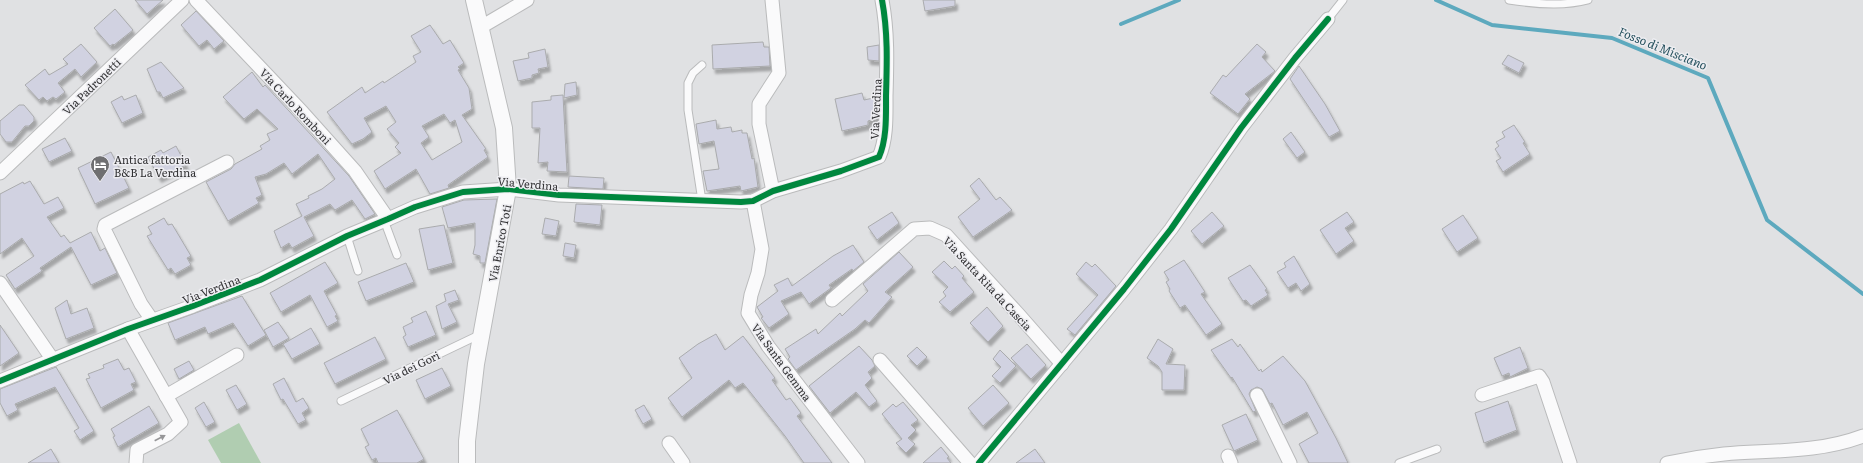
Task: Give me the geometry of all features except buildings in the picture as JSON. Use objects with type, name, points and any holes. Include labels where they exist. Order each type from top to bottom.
[{"type":"street","name":"Via Padronetti","points":[[0,173],[182,0]]},
{"type":"street","name":"Via Carlo Romboni","points":[[196,0],[303,113],[355,171],[386,219]]},
{"type":"street","name":"Via Enrico Toti","points":[[467,463],[467,441],[476,364],[508,189],[504,128],[474,0]]},
{"type":"street","points":[[481,27],[527,0]]},
{"type":"street","points":[[772,0],[779,73],[759,104],[759,124],[773,191]]},
{"type":"street","name":"Via Verdina","points":[[0,382],[128,329],[260,280],[347,236],[415,207],[463,192],[508,189],[558,195],[702,201],[754,201],[773,191],[841,171],[879,157],[882,150],[886,116],[888,43],[882,0]]},
{"type":"street","points":[[979,463],[1124,290],[1171,229],[1241,128],[1295,58],[1328,19]]},
{"type":"street","points":[[152,320],[141,304],[104,229],[105,225],[227,162]]},
{"type":"street","name":"Via Santa Gemma","points":[[754,201],[762,249],[748,314],[768,346],[858,463]]},
{"type":"street","name":"Via Santa Rita da Cascia","points":[[832,300],[914,229],[930,228],[946,235],[1062,364]]},
{"type":"street","points":[[0,283],[53,360]]},
{"type":"street","points":[[128,329],[181,422],[168,434],[137,450],[136,463]]},
{"type":"street","points":[[166,396],[237,355]]},
{"type":"street","points":[[880,360],[970,463]]},
{"type":"street","points":[[1482,395],[1539,376],[1543,382],[1570,463]]},
{"type":"street","points":[[1257,396],[1290,463]]},
{"type":"street","points":[[1667,463],[1724,454],[1798,451],[1849,442],[1863,436]]},
{"type":"street","points":[[668,443],[683,463]]},
{"type":"lane","points":[[1328,19],[1343,0]]},
{"type":"lane","points":[[1509,0],[1536,4],[1580,2],[1588,0]]},
{"type":"lane","points":[[702,65],[693,73],[688,83],[688,110],[702,201]]},
{"type":"lane","points":[[386,219],[397,256]]},
{"type":"lane","points":[[347,236],[358,271]]},
{"type":"lane","name":"Via dei Gori","points":[[340,401],[482,334]]},
{"type":"lane","points":[[1399,463],[1437,449]]},
{"type":"green space","points":[[239,423],[261,463],[221,463],[208,440]]},
{"type":"waterway","name":"Fosso di Misciano","points":[[1121,24],[1179,0]]},
{"type":"waterway","name":"Fosso di Misciano","points":[[1436,0],[1492,25],[1612,38],[1708,78],[1767,220],[1863,294]]},
{"type":"cycle path","points":[[0,381],[128,329],[260,280],[347,236],[415,207],[463,192],[508,189],[559,195],[741,202],[753,201],[773,191],[841,171],[879,157],[885,135],[886,119],[887,48],[882,0]]},
{"type":"cycle path","points":[[979,463],[1124,289],[1171,229],[1241,128],[1295,58],[1328,19]]},
{"type":"place","name":"Antica fattoria B&B La Verdina","points":[[100,182]]}]
